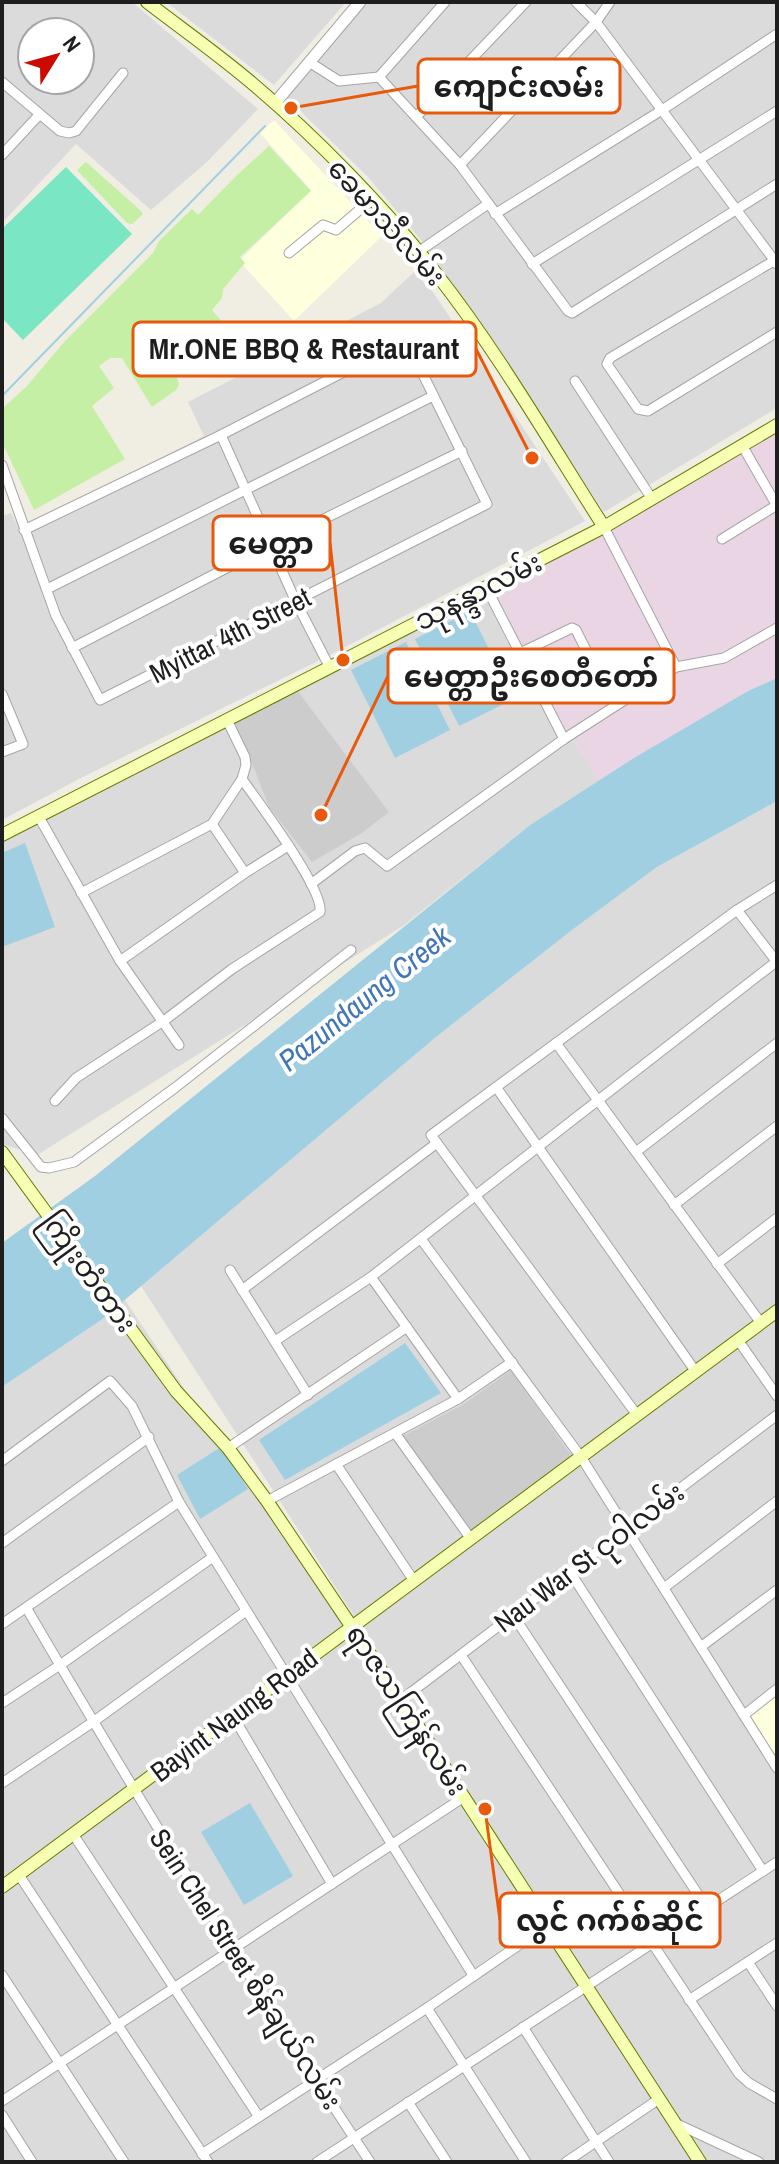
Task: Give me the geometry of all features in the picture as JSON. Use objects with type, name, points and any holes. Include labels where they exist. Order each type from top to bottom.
[{"type":"main road","name":"ခေမာသီလမ်း","points":[[147,2],[275,103],[418,252],[490,348],[604,527]]},
{"type":"main road","name":"သုနန္ဒာလမ်း","points":[[2,835],[604,527],[777,425]]},
{"type":"main road","name":"ကြိုးတံတား","points":[[2,1152],[176,1391]]},
{"type":"main road","name":"Bayint Naung Road","points":[[2,1887],[777,1311]]},
{"type":"main road","name":"ရာဇသင်္ကြန်လမ်း","points":[[176,1391],[228,1448],[354,1627],[700,2162]]},
{"type":"street","points":[[275,103],[360,2]]},
{"type":"street","points":[[309,62],[339,81],[379,77],[445,2]]},
{"type":"street","points":[[416,117],[526,2]]},
{"type":"street","points":[[576,2],[596,22],[776,261],[610,358],[607,364],[638,409],[648,411],[777,332]]},
{"type":"street","points":[[460,165],[596,22],[610,2]]},
{"type":"street","points":[[495,214],[777,34]]},
{"type":"street","points":[[2,82],[60,131],[69,133],[76,131],[123,73]]},
{"type":"street","points":[[379,77],[460,165],[572,313],[777,184]]},
{"type":"street","points":[[532,264],[777,111]]},
{"type":"street","points":[[2,155],[39,115]]},
{"type":"street","points":[[289,253],[323,225],[336,230],[371,200]]},
{"type":"street","points":[[418,252],[488,204]]},
{"type":"street","points":[[2,465],[12,488],[24,530],[56,616],[72,648],[462,451],[406,340],[221,435],[24,530]]},
{"type":"street","points":[[575,381],[652,499]]},
{"type":"street","points":[[47,589],[433,396]]},
{"type":"street","points":[[221,435],[296,602],[330,668]]},
{"type":"street","points":[[722,539],[777,506],[743,447]]},
{"type":"street","name":"Myittar 4th Street","points":[[72,648],[100,700],[296,602],[487,504],[462,451]]},
{"type":"street","points":[[604,527],[676,667]]},
{"type":"street","points":[[486,587],[564,739]]},
{"type":"street","points":[[520,653],[572,628],[576,630],[595,668]]},
{"type":"street","points":[[311,884],[355,851],[365,848],[387,866],[564,739],[676,667],[724,658],[777,628]]},
{"type":"street","points":[[2,694],[23,744],[2,752]]},
{"type":"street","points":[[81,893],[212,824],[242,779],[246,761],[227,720]]},
{"type":"street","points":[[55,1101],[76,1078],[320,912],[311,884],[242,779]]},
{"type":"street","points":[[39,817],[120,961],[165,1020],[179,1045]]},
{"type":"street","points":[[212,824],[245,873]]},
{"type":"street","points":[[120,961],[288,846]]},
{"type":"street","points":[[242,1290],[496,1087],[737,910],[777,885]]},
{"type":"street","points":[[275,1341],[371,1277],[776,961],[737,910]]},
{"type":"street","points":[[2,1118],[41,1167],[74,1162],[176,1087],[351,950]]},
{"type":"street","points":[[556,1043],[761,1323]]},
{"type":"street","points":[[636,1152],[777,1043]]},
{"type":"street","points":[[496,1087],[696,1372]]},
{"type":"street","points":[[674,1205],[777,1126]]},
{"type":"street","points":[[434,1139],[637,1415]]},
{"type":"street","points":[[717,1264],[777,1218]]},
{"type":"street","points":[[421,1239],[581,1457],[777,1768]]},
{"type":"street","points":[[230,1270],[308,1395]]},
{"type":"street","points":[[371,1277],[458,1399]]},
{"type":"street","points":[[228,1448],[407,1327]]},
{"type":"street","points":[[738,1340],[777,1396]]},
{"type":"street","points":[[267,1501],[458,1399],[512,1362]]},
{"type":"street","points":[[2,1461],[110,1381],[132,1406],[179,1502],[473,1975]]},
{"type":"street","name":"Nau War St ငုဝါလမ်း","points":[[401,1700],[777,1415]]},
{"type":"street","points":[[395,1433],[471,1539]]},
{"type":"street","points":[[2,1543],[149,1437]]},
{"type":"street","points":[[336,1464],[414,1581]]},
{"type":"street","points":[[664,1588],[777,1501]]},
{"type":"street","points":[[2,1624],[179,1502]]},
{"type":"street","points":[[2,1703],[213,1557]]},
{"type":"street","points":[[570,1572],[763,1871]]},
{"type":"street","points":[[702,1646],[777,1590]]},
{"type":"street","name":"Sein Chel Street စိန်ချယ်လမ်း","points":[[27,1609],[231,1950],[370,2162]]},
{"type":"street","points":[[2,1783],[93,1722],[246,1611]]},
{"type":"street","points":[[513,1615],[707,1908]]},
{"type":"street","points":[[461,1655],[739,2074],[777,2099]]},
{"type":"street","points":[[744,1715],[777,1689]]},
{"type":"street","points":[[233,1716],[332,1884]]},
{"type":"street","points":[[2,2101],[464,1797]]},
{"type":"street","points":[[73,1834],[259,2117]]},
{"type":"street","points":[[317,2162],[777,1862]]},
{"type":"street","points":[[19,1875],[205,2158],[259,2117],[548,1925]]},
{"type":"street","points":[[689,2000],[777,1943]]},
{"type":"street","points":[[748,1962],[777,2006]]},
{"type":"street","points":[[2,1975],[124,2162]]},
{"type":"street","points":[[427,2008],[526,2162]]},
{"type":"street","points":[[523,2027],[609,2162]]},
{"type":"street","points":[[566,2162],[659,2099]]},
{"type":"street","points":[[408,2102],[447,2162]]},
{"type":"street","points":[[2,2115],[32,2162]]},
{"type":"street","points":[[674,2122],[759,2162]]},
{"type":"shaded area","points":[[2,2],[132,2],[258,109],[207,162],[151,210],[76,144],[2,223]]},
{"type":"shaded area","points":[[166,2],[346,2],[274,85]]},
{"type":"shaded area","points":[[360,2],[777,2],[777,408],[604,512],[430,251],[368,177],[282,93]]},
{"type":"shaded area","points":[[274,120],[382,236],[294,321],[239,261],[311,190],[260,133]]},
{"type":"shaded area","points":[[414,272],[433,292],[585,521],[330,655],[2,820],[2,516],[11,513],[20,530],[204,436],[188,402],[381,303]]},
{"type":"shaded area","points":[[777,427],[777,678],[748,691],[599,781],[538,685],[493,584]]},
{"type":"shaded area","points":[[493,584],[538,685],[599,781],[530,825],[403,926],[37,1155],[2,1144],[2,841],[233,723]]},
{"type":"shaded area","points":[[296,689],[389,812],[362,833],[312,862],[269,807],[233,723]]},
{"type":"shaded area","points":[[777,801],[777,1307],[356,1619],[141,1286],[436,1037],[572,930],[657,867]]},
{"type":"shaded area","points":[[125,1300],[343,1626],[2,1879],[2,1387],[101,1320]]},
{"type":"shaded area","points":[[777,1320],[777,2162],[708,2162],[362,1628]]},
{"type":"shaded area","points":[[511,1370],[573,1458],[472,1532],[403,1436],[464,1404]]},
{"type":"shaded area","points":[[350,1637],[696,2162],[2,2162],[2,1893]]},
{"type":"shaded area","points":[[777,1694],[777,1758],[750,1715]]},
{"type":"green space","points":[[269,146],[311,191],[240,257],[245,263],[223,289],[222,298],[212,310],[224,324],[213,333],[194,338],[176,321],[168,331],[171,360],[179,384],[176,390],[152,407],[122,358],[110,358],[99,366],[114,388],[92,406],[125,459],[34,510],[2,442],[2,409],[153,253],[159,241],[192,209],[198,215]]},
{"type":"green space","points":[[86,162],[141,211],[143,214],[132,224],[127,223],[77,170]]},
{"type":"green space","points":[[66,167],[132,234],[23,340],[2,318],[2,229]]},
{"type":"water","points":[[470,611],[514,699],[459,726],[415,639]]},
{"type":"water","points":[[406,642],[450,730],[395,758],[351,670]]},
{"type":"water","name":"Pazundaung Creek","points":[[777,678],[777,801],[657,867],[572,930],[436,1037],[101,1320],[2,1387],[2,1243],[95,1176],[530,825],[634,758],[748,691]]},
{"type":"water","points":[[25,843],[55,927],[2,947],[2,853]]},
{"type":"water","points":[[405,1343],[441,1393],[285,1480],[259,1440]]},
{"type":"water","points":[[221,1447],[248,1489],[200,1519],[177,1475]]},
{"type":"water","points":[[250,1803],[293,1876],[244,1905],[201,1832]]},
{"type":"waterway","points":[[2,396],[265,126]]},
{"type":"place","name":"ကျောင်းလမ်း","points":[[291,108]]},
{"type":"place","name":"Mr.ONE BBQ & Restaurant","points":[[532,458]]},
{"type":"place","name":"မေတ္တာ","points":[[343,660]]},
{"type":"place","name":"မေတ္တာဦးစေတီတော်","points":[[321,815]]},
{"type":"place","name":"လွင် ဂက်စ်ဆိုင်","points":[[485,1809]]}]
